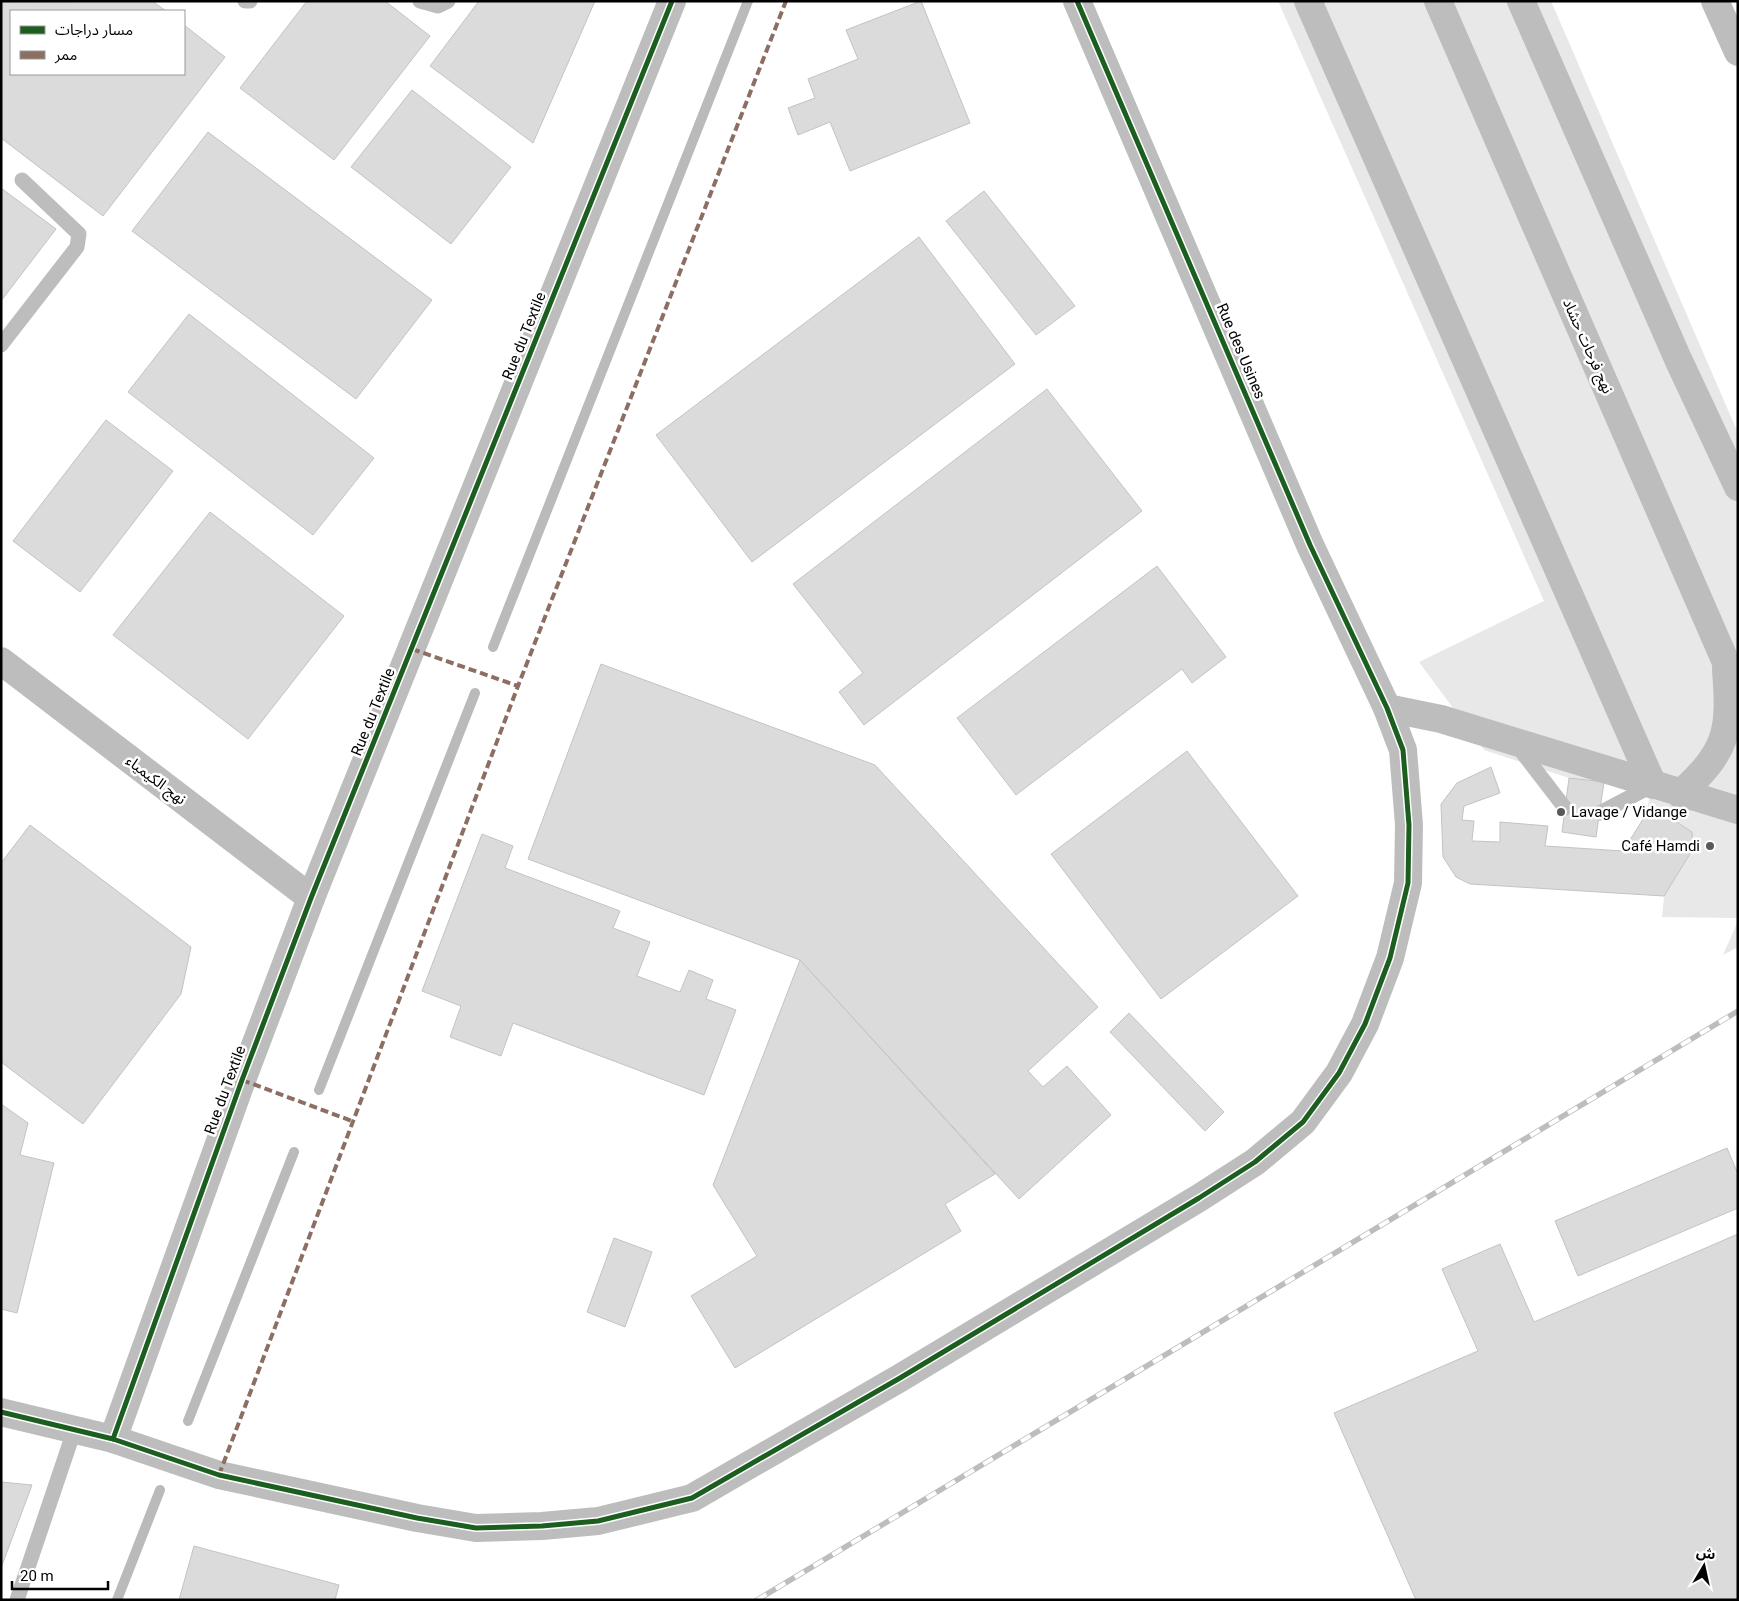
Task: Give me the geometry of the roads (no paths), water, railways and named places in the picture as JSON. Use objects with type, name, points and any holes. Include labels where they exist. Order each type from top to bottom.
[{"type":"street","name":"Rue du Textile","points":[[113,1438],[242,1080],[311,898],[672,1]]},
{"type":"street","name":"Rue des Usines","points":[[1,1412],[74,1431],[113,1438],[219,1475],[416,1518],[476,1528],[542,1526],[598,1521],[649,1510],[692,1498],[900,1378],[1255,1162],[1303,1122],[1339,1073],[1365,1024],[1390,958],[1408,882],[1410,825],[1403,750],[1387,708],[1310,545],[1077,1]]},
{"type":"street","points":[[1308,1],[1653,785]]},
{"type":"street","name":"نهج فرحات حشاد","points":[[1438,1],[1738,690]]},
{"type":"street","points":[[1521,1],[1670,341],[1738,486]]},
{"type":"street","points":[[1715,1],[1738,52]]},
{"type":"street","name":"نهج الكيمياء","points":[[1,661],[311,898]]},
{"type":"street","points":[[1680,794],[1704,772],[1718,751],[1729,706],[1726,661]]},
{"type":"street","points":[[1387,708],[1442,719],[1680,794],[1738,810]]},
{"type":"lane","points":[[245,1],[250,1]]},
{"type":"lane","points":[[420,1],[438,6],[448,1]]},
{"type":"lane","points":[[1,345],[77,247],[79,234],[22,180]]},
{"type":"lane","points":[[1514,742],[1565,808]]},
{"type":"lane","points":[[1600,813],[1653,785]]},
{"type":"lane","points":[[16,1600],[74,1431]]},
{"type":"waterway","points":[[493,647],[748,1]]},
{"type":"waterway","points":[[319,1090],[475,693]]},
{"type":"waterway","points":[[188,1421],[294,1152]]},
{"type":"waterway","points":[[117,1600],[160,1490]]},
{"type":"railway","points":[[757,1600],[1738,1011]]},
{"type":"place","name":"Lavage / Vidange","points":[[1561,812]]},
{"type":"place","name":"Café Hamdi","points":[[1710,846]]}]
